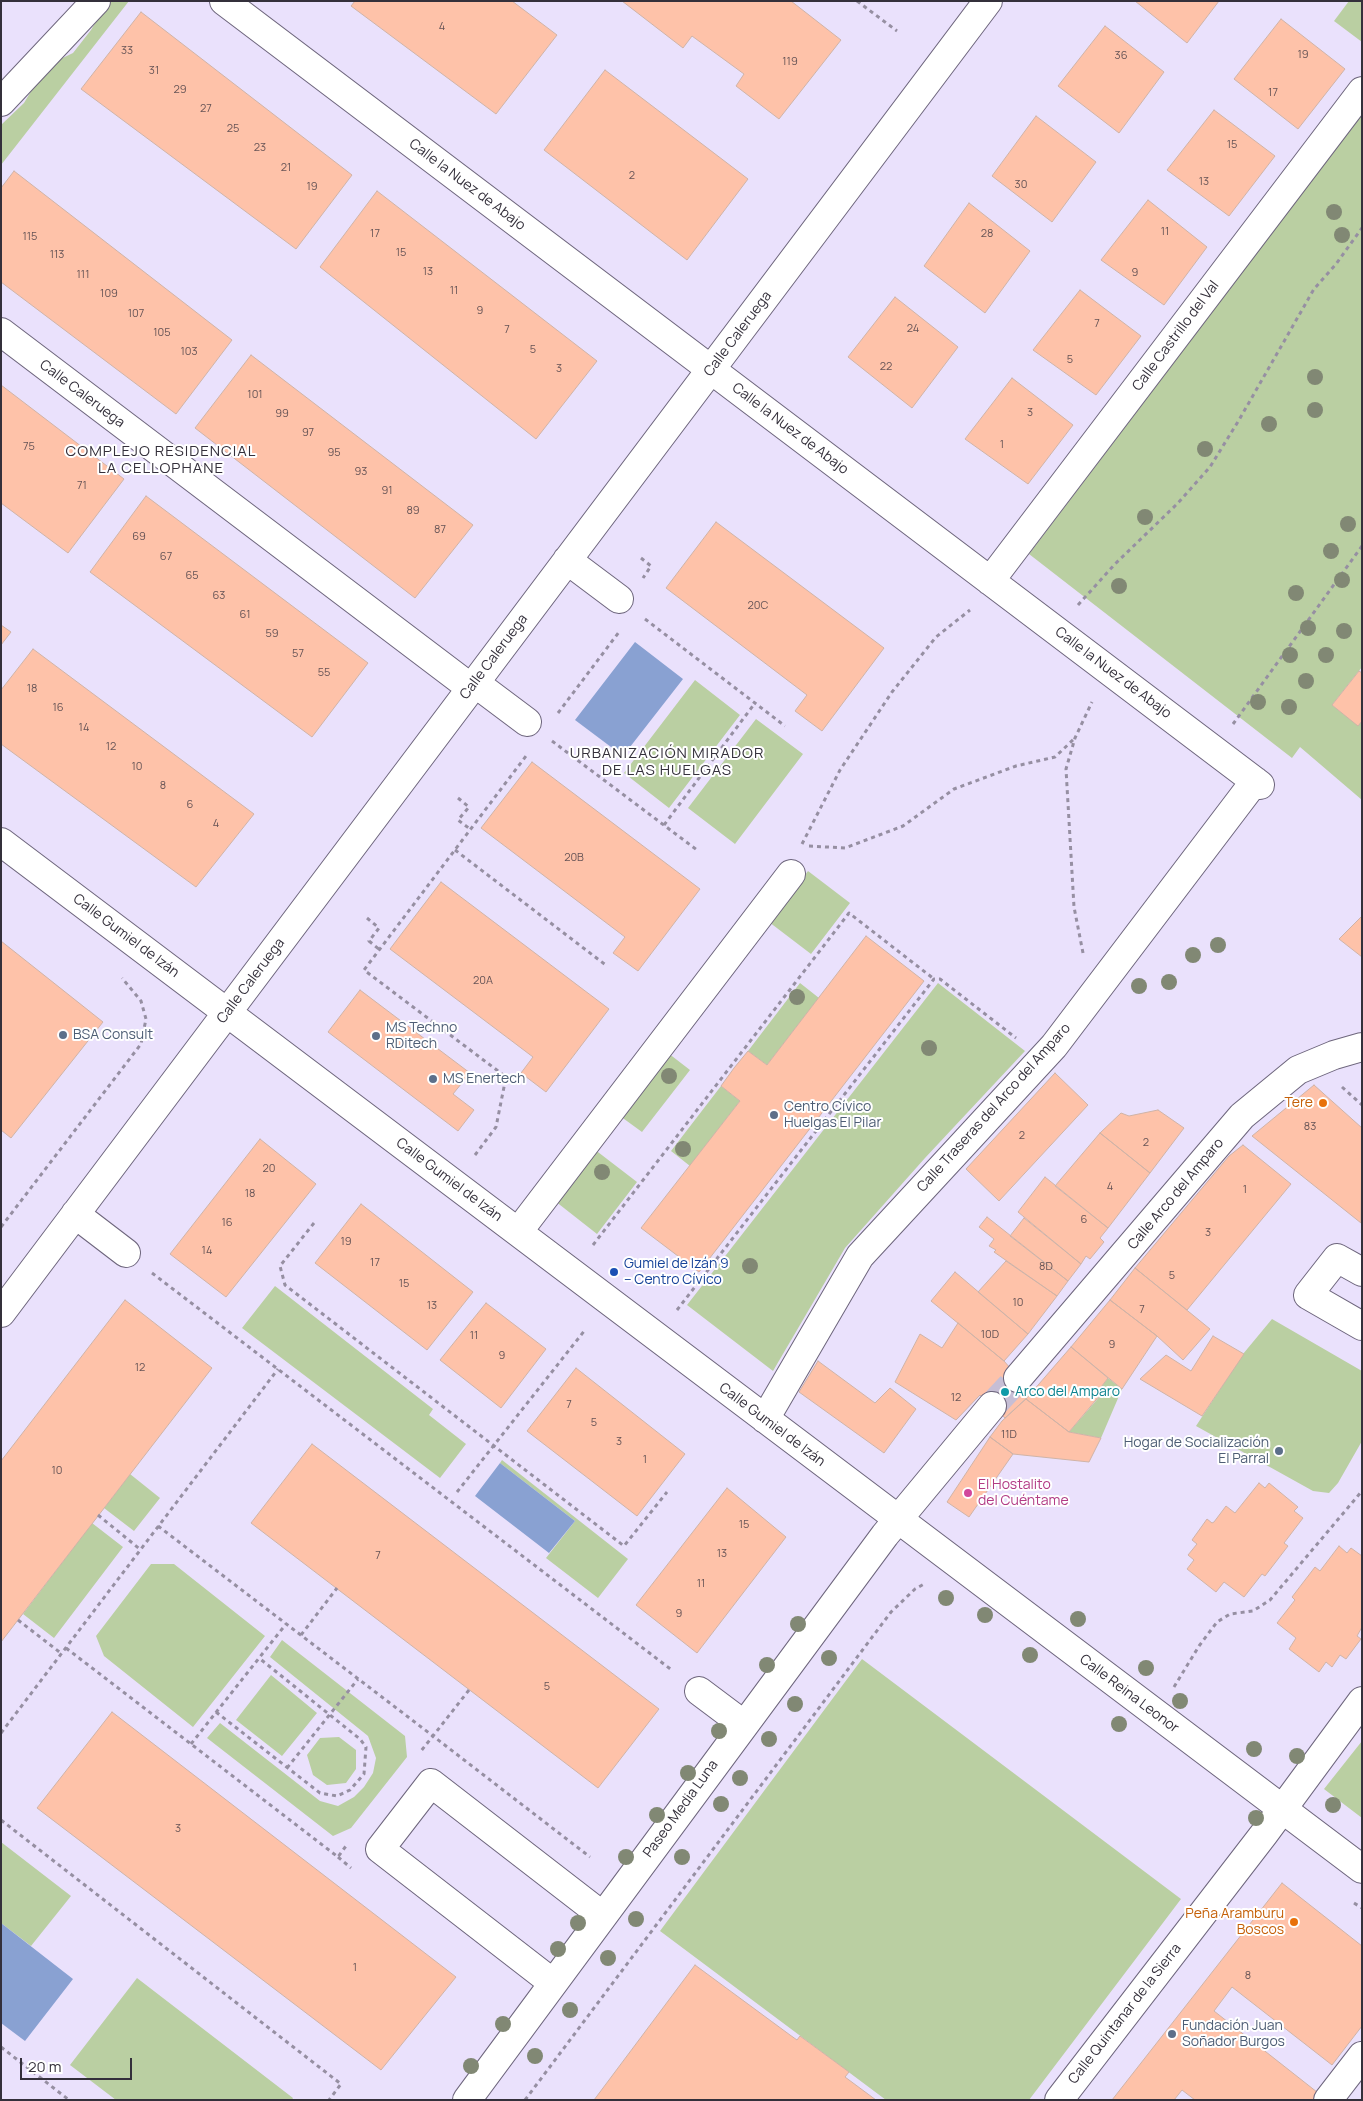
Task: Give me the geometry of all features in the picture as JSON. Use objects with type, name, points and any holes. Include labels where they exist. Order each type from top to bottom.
[{"type":"street","points":[[1,102],[96,1]]},
{"type":"street","name":"Calle la Nuez de Abajo","points":[[224,1],[1257,783]]},
{"type":"street","name":"Calle Caleruega","points":[[1,1313],[988,1]]},
{"type":"street","name":"Calle Castrillo del Val","points":[[990,581],[1362,91]]},
{"type":"street","name":"Calle Caleruega","points":[[1,332],[426,654],[527,722]]},
{"type":"street","points":[[568,560],[619,599]]},
{"type":"street","name":"Calle Traseras del Arco del Amparo","points":[[765,1419],[860,1256],[1043,1059],[1257,783]]},
{"type":"street","name":"Calle Gumiel de Izán","points":[[1,842],[897,1519]]},
{"type":"street","points":[[518,1232],[791,874]]},
{"type":"street","name":"Calle Arco del Amparo","points":[[1018,1378],[1242,1116],[1298,1070],[1334,1055],[1362,1047]]},
{"type":"street","points":[[75,1214],[126,1253]]},
{"type":"street","points":[[1362,1272],[1337,1258],[1308,1295],[1362,1326]]},
{"type":"street","points":[[897,1519],[992,1406]]},
{"type":"street","name":"Paseo Media Luna","points":[[467,2100],[743,1724],[897,1519]]},
{"type":"street","name":"Calle Reina Leonor","points":[[897,1519],[1362,1869]]},
{"type":"street","points":[[700,1691],[743,1724]]},
{"type":"street","name":"Calle Quintanar de la Sierra","points":[[1059,2100],[1282,1810],[1362,1701]]},
{"type":"street","points":[[553,1983],[380,1849],[431,1783],[603,1916]]},
{"type":"street","points":[[1328,2100],[1362,2056]]},
{"type":"path","points":[[857,1],[896,31]]},
{"type":"path","points":[[1078,605],[1121,558],[1177,504],[1210,467],[1314,289],[1336,264],[1362,228]]},
{"type":"path","points":[[1233,724],[1362,546]]},
{"type":"path","points":[[641,558],[651,566],[640,581],[646,585]]},
{"type":"path","points":[[970,610],[936,637],[892,692],[840,770],[801,845],[845,848],[903,826],[954,789],[1016,766],[1055,757],[1075,738]]},
{"type":"path","points":[[642,617],[785,726]]},
{"type":"path","points":[[554,718],[623,626]]},
{"type":"path","points":[[1090,998],[1074,907],[1066,768],[1075,738],[1092,702]]},
{"type":"path","points":[[664,825],[755,703]]},
{"type":"path","points":[[550,739],[697,850]]},
{"type":"path","points":[[475,1155],[496,1127],[506,1077],[364,970],[530,750]]},
{"type":"path","points":[[458,798],[469,807],[458,820],[470,830]]},
{"type":"path","points":[[455,850],[607,966]]},
{"type":"path","points":[[593,1245],[849,913],[934,979],[940,979],[1043,1059]]},
{"type":"path","points":[[367,918],[379,928],[368,941],[380,950]]},
{"type":"path","points":[[1,1227],[141,1044],[146,1019],[141,1001],[118,975]]},
{"type":"path","points":[[677,1310],[934,979]]},
{"type":"path","points":[[1336,1082],[1362,1105]]},
{"type":"path","points":[[314,1223],[280,1266],[285,1285],[624,1546],[667,1492]]},
{"type":"path","points":[[126,1253],[700,1691]]},
{"type":"path","points":[[457,1492],[585,1330]]},
{"type":"path","points":[[1,1734],[278,1369]]},
{"type":"path","points":[[1173,1689],[1199,1646],[1217,1622],[1230,1614],[1253,1611],[1270,1600],[1362,1491]]},
{"type":"path","points":[[98,1515],[141,1550]]},
{"type":"path","points":[[158,1526],[590,1857]]},
{"type":"path","points":[[525,2100],[891,1612],[915,1589],[933,1579]]},
{"type":"path","points":[[301,1635],[336,1588]]},
{"type":"path","points":[[18,1620],[62,1654]]},
{"type":"path","points":[[191,1744],[286,1624]]},
{"type":"path","points":[[66,1648],[338,1857],[349,1842]]},
{"type":"path","points":[[216,1712],[320,1793],[337,1796],[350,1790],[364,1774],[366,1747],[360,1739],[259,1658]]},
{"type":"path","points":[[287,1768],[358,1679]]},
{"type":"path","points":[[1165,1683],[1180,1695]]},
{"type":"path","points":[[415,1758],[469,1690]]},
{"type":"path","points":[[1,1820],[341,2084],[329,2100]]},
{"type":"path","points":[[1,2047],[69,2100]]},
{"type":"green space","points":[[108,1],[129,1],[1,165],[1,125],[24,103],[46,66],[73,53],[91,30]]},
{"type":"green space","points":[[1349,1],[1362,1],[1362,42],[1334,21]]},
{"type":"green space","points":[[1362,114],[1362,667],[1332,705],[1358,725],[1362,721],[1362,800],[1300,747],[1292,758],[1029,554]]},
{"type":"green space","points":[[695,680],[740,715],[669,808],[624,773]]},
{"type":"green space","points":[[756,719],[803,754],[735,844],[688,808]]},
{"type":"green space","points":[[808,871],[850,903],[811,954],[769,922]]},
{"type":"green space","points":[[800,983],[819,998],[767,1065],[748,1051]]},
{"type":"green space","points":[[938,983],[1025,1051],[925,1158],[845,1248],[773,1371],[687,1305]]},
{"type":"green space","points":[[668,1053],[690,1070],[642,1132],[620,1116]]},
{"type":"green space","points":[[721,1086],[740,1101],[690,1166],[671,1151]]},
{"type":"green space","points":[[594,1149],[637,1182],[597,1234],[555,1201]]},
{"type":"green space","points":[[275,1286],[433,1409],[429,1415],[466,1444],[440,1478],[242,1328]]},
{"type":"green space","points":[[1272,1319],[1362,1371],[1362,1441],[1338,1483],[1329,1493],[1313,1491],[1196,1426],[1243,1354]]},
{"type":"green space","points":[[1108,1378],[1122,1389],[1101,1438],[1069,1432],[1101,1395],[1098,1391]]},
{"type":"green space","points":[[502,1460],[628,1559],[598,1598],[546,1558],[575,1521],[500,1463]]},
{"type":"green space","points":[[130,1474],[160,1498],[134,1531],[104,1508]]},
{"type":"green space","points":[[92,1523],[123,1547],[54,1638],[23,1614]]},
{"type":"green space","points":[[151,1564],[174,1564],[265,1636],[193,1727],[104,1656],[96,1636]]},
{"type":"green space","points":[[282,1640],[405,1736],[407,1757],[351,1828],[333,1836],[207,1738],[220,1723],[320,1801],[338,1806],[354,1797],[364,1787],[373,1773],[376,1758],[368,1736],[270,1657]]},
{"type":"green space","points":[[862,1659],[1181,1899],[1029,2100],[886,2100],[660,1931]]},
{"type":"green space","points":[[271,1675],[317,1713],[282,1756],[236,1720]]},
{"type":"green space","points":[[339,1737],[356,1750],[356,1769],[346,1783],[327,1785],[313,1775],[307,1755],[320,1738]]},
{"type":"green space","points":[[1362,1741],[1362,1818],[1324,1789]]},
{"type":"green space","points":[[1,1842],[71,1896],[31,1946],[1,1923]]},
{"type":"green space","points":[[137,1978],[293,2098],[292,2100],[116,2100],[70,2065]]},
{"type":"water","points":[[635,642],[683,679],[623,756],[575,720]]},
{"type":"water","points":[[500,1463],[575,1521],[549,1553],[475,1496]]},
{"type":"water","points":[[1,1923],[73,1979],[25,2041],[1,2023]]},
{"type":"building","points":[[355,1],[512,1],[557,35],[496,114],[351,6]]},
{"type":"building","points":[[622,1],[791,1],[841,40],[779,119],[736,86],[744,74],[692,36],[683,48]]},
{"type":"building","points":[[1135,1],[1219,1],[1187,43]]},
{"type":"building","points":[[141,12],[352,175],[296,249],[81,89]]},
{"type":"building","points":[[1281,19],[1345,69],[1298,129],[1234,79]]},
{"type":"building","points":[[1105,26],[1164,72],[1119,133],[1058,86]]},
{"type":"building","points":[[605,70],[748,179],[687,260],[544,150]]},
{"type":"building","points":[[1214,110],[1275,156],[1229,216],[1167,170]]},
{"type":"building","points":[[1036,116],[1096,162],[1052,222],[992,176]]},
{"type":"building","points":[[14,171],[232,340],[176,414],[1,282],[1,188]]},
{"type":"building","points":[[377,191],[597,361],[536,439],[320,267]]},
{"type":"building","points":[[1148,200],[1207,247],[1164,305],[1101,260]]},
{"type":"building","points":[[969,203],[1030,251],[985,313],[924,266]]},
{"type":"building","points":[[1080,290],[1141,336],[1096,395],[1033,350]]},
{"type":"building","points":[[895,297],[958,347],[912,408],[848,357]]},
{"type":"building","points":[[251,355],[473,525],[415,598],[195,428]]},
{"type":"building","points":[[1012,378],[1073,425],[1028,484],[965,439]]},
{"type":"building","points":[[1,385],[124,479],[68,553],[1,503]]},
{"type":"building","points":[[146,496],[368,663],[312,737],[90,572]]},
{"type":"building","points":[[716,522],[884,648],[822,731],[795,711],[807,695],[666,588]]},
{"type":"building","points":[[1,625],[11,632],[1,645]]},
{"type":"building","points":[[33,649],[254,814],[196,887],[1,744],[1,690]]},
{"type":"building","points":[[1359,671],[1362,673],[1362,721],[1358,726],[1332,705]]},
{"type":"building","points":[[532,762],[700,889],[638,971],[613,953],[625,937],[481,828]]},
{"type":"building","points":[[441,882],[609,1009],[546,1092],[521,1073],[533,1057],[390,949]]},
{"type":"building","points":[[1362,916],[1362,957],[1339,939]]},
{"type":"building","name":"Centro Cívico Huelgas El Pilar","points":[[866,936],[924,981],[699,1272],[641,1228],[740,1101],[721,1086],[734,1068],[748,1051],[767,1065]]},
{"type":"building","points":[[1,941],[103,1022],[11,1138],[1,1130]]},
{"type":"building","points":[[360,990],[470,1073],[453,1094],[474,1110],[458,1131],[328,1032]]},
{"type":"building","points":[[1055,1073],[1088,1105],[999,1201],[966,1169]]},
{"type":"building","points":[[1314,1085],[1362,1128],[1361,1223],[1252,1136]]},
{"type":"building","points":[[1158,1110],[1184,1128],[1150,1173],[1100,1133],[1121,1113],[1129,1116]]},
{"type":"building","points":[[1100,1133],[1150,1173],[1108,1228],[1055,1186]]},
{"type":"building","points":[[260,1139],[316,1184],[226,1297],[170,1254]]},
{"type":"building","points":[[1243,1145],[1291,1184],[1187,1310],[1135,1268],[1229,1156]]},
{"type":"building","points":[[1045,1177],[1108,1228],[1100,1238],[1104,1242],[1090,1259],[1086,1256],[1081,1264],[1018,1212]]},
{"type":"building","points":[[361,1204],[473,1292],[427,1350],[315,1263]]},
{"type":"building","points":[[987,1217],[1068,1281],[1057,1296],[994,1252],[996,1250],[989,1246],[994,1239],[979,1227]]},
{"type":"building","points":[[1024,1218],[1081,1264],[1068,1281],[1010,1236]]},
{"type":"building","points":[[1006,1261],[1057,1296],[1028,1334],[978,1292]]},
{"type":"building","points":[[1135,1268],[1210,1329],[1183,1360],[1157,1336],[1110,1300]]},
{"type":"building","points":[[955,1272],[1028,1334],[1004,1361],[931,1301]]},
{"type":"building","points":[[125,1300],[212,1368],[1,1642],[1,1461]]},
{"type":"building","points":[[1110,1300],[1157,1336],[1122,1389],[1071,1347]]},
{"type":"building","points":[[486,1303],[546,1349],[501,1408],[440,1360]]},
{"type":"building","points":[[958,1323],[1004,1361],[1032,1393],[1005,1418],[980,1395],[956,1420],[895,1382],[920,1334],[942,1348]]},
{"type":"building","points":[[1213,1336],[1244,1354],[1202,1416],[1140,1379],[1166,1355],[1191,1371]]},
{"type":"building","points":[[1071,1347],[1108,1378],[1098,1391],[1101,1394],[1069,1432],[1026,1399]]},
{"type":"building","points":[[818,1361],[875,1403],[890,1388],[916,1409],[884,1453],[799,1392]]},
{"type":"building","points":[[576,1368],[685,1454],[637,1516],[527,1431]]},
{"type":"building","points":[[1026,1399],[1069,1432],[1101,1438],[1089,1462],[1013,1454],[990,1437],[1002,1421]]},
{"type":"building","points":[[990,1437],[1013,1454],[969,1517],[947,1502]]},
{"type":"building","points":[[312,1444],[659,1709],[598,1788],[251,1523]]},
{"type":"building","points":[[1259,1483],[1265,1488],[1269,1483],[1298,1507],[1294,1511],[1303,1518],[1284,1543],[1288,1546],[1265,1576],[1262,1574],[1244,1597],[1224,1582],[1216,1592],[1187,1569],[1194,1560],[1188,1555],[1197,1544],[1192,1540],[1207,1519],[1212,1523],[1214,1522],[1226,1506],[1235,1513]]},
{"type":"building","points":[[727,1488],[786,1537],[697,1653],[636,1605]]},
{"type":"building","points":[[1339,1546],[1347,1553],[1351,1548],[1362,1556],[1362,1627],[1357,1636],[1361,1639],[1346,1659],[1340,1655],[1332,1667],[1326,1662],[1319,1672],[1289,1649],[1296,1638],[1277,1623],[1295,1600],[1292,1597],[1315,1567],[1320,1571]]},
{"type":"building","points":[[112,1712],[456,1977],[381,2070],[37,1808]]},
{"type":"building","points":[[1282,1883],[1362,1946],[1362,2026],[1332,2065],[1232,1987],[1214,2011],[1322,2096],[1319,2100],[1195,2100],[1182,2090],[1174,2100],[1112,2100]]},
{"type":"building","points":[[695,1965],[797,2040],[800,2036],[849,2072],[845,2077],[876,2100],[594,2100]]},
{"type":"tunnel","points":[[992,1406],[1018,1378]]},
{"type":"place","name":"BSA Consult","points":[[63,1035]]},
{"type":"place","name":"MS Techno RDitech","points":[[376,1036]]},
{"type":"place","name":"MS Enertech","points":[[433,1079]]},
{"type":"place","name":"Tere","points":[[1323,1103]]},
{"type":"place","name":"Centro Cívico Huelgas El Pilar","points":[[774,1115]]},
{"type":"place","name":"Gumiel de Izán 9 – Centro Cívico","points":[[614,1272]]},
{"type":"place","name":"Arco del Amparo","points":[[1005,1392]]},
{"type":"place","name":"Hogar de Socialización El Parral","points":[[1279,1451]]},
{"type":"place","name":"El Hostalito del Cuéntame","points":[[968,1493]]},
{"type":"place","name":"Peña Aramburu Boscos","points":[[1294,1922]]},
{"type":"place","name":"Fundación Juan Soñador Burgos","points":[[1172,2034]]},
{"type":"district","name":"COMPLEJO RESIDENCIAL LA CELLOPHANE","points":[[161,460]]},
{"type":"district","name":"URBANIZACIÓN MIRADOR DE LAS HUELGAS","points":[[667,762]]}]
